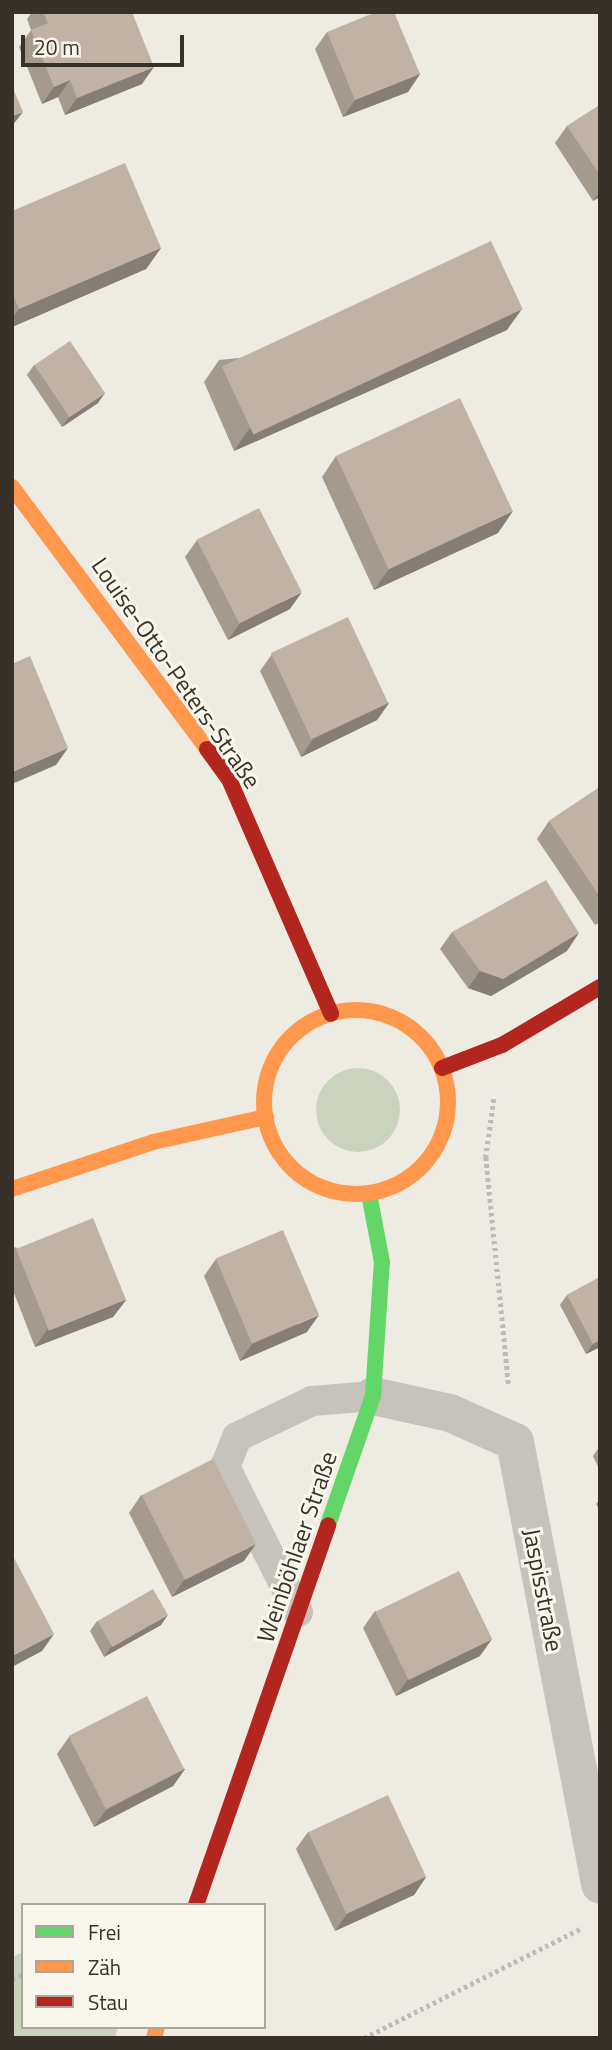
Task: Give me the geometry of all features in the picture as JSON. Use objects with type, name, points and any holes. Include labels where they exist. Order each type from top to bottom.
[{"type":"main road","name":"Louise-Otto-Peters-Straße","points":[[12,487],[229,779],[331,1014]]},
{"type":"main road","points":[[442,1069],[502,1045],[600,987]]},
{"type":"main road","points":[[331,1014],[384,1014],[428,1045],[442,1069],[446,1124],[436,1149],[396,1186],[369,1194],[314,1184],[274,1144],[265,1117],[272,1065],[285,1043],[331,1014]]},
{"type":"main road","points":[[12,1189],[153,1142],[265,1117]]},
{"type":"main road","name":"Weinböhlaer Straße","points":[[197,1903],[373,1396],[382,1262],[369,1194]]},
{"type":"street","points":[[373,1396],[450,1413],[515,1442]]},
{"type":"street","name":"Jaspisstraße","points":[[515,1442],[600,1885]]},
{"type":"lane","points":[[298,1612],[225,1467],[237,1437],[312,1401],[373,1396]]},
{"type":"path","points":[[502,1045],[486,1157],[515,1442]]},
{"type":"path","points":[[364,2038],[590,1925]]},
{"type":"green space","points":[[358,1068],[374,1071],[388,1080],[397,1094],[400,1110],[397,1126],[388,1140],[374,1149],[358,1152],[342,1149],[328,1140],[319,1126],[316,1110],[319,1094],[328,1080],[342,1071]]},
{"type":"green space","points":[[21,1953],[21,2029],[117,2029],[115,2038],[12,2038],[12,1957]]},
{"type":"building","points":[[43,12],[132,12],[154,67],[77,98],[70,80],[54,87],[31,30],[48,23]]},
{"type":"building","points":[[376,12],[394,12],[420,74],[355,100],[327,32]]},
{"type":"building","points":[[12,86],[23,112],[12,116]]},
{"type":"building","points":[[600,105],[600,175],[567,126]]},
{"type":"building","points":[[125,163],[161,248],[19,309],[12,293],[12,211]]},
{"type":"building","points":[[491,241],[523,309],[254,434],[222,367]]},
{"type":"building","points":[[70,341],[105,393],[70,417],[34,365]]},
{"type":"building","points":[[460,398],[513,511],[389,569],[336,456]]},
{"type":"building","points":[[259,508],[302,592],[239,624],[197,540]]},
{"type":"building","points":[[348,617],[388,703],[311,739],[271,653]]},
{"type":"building","points":[[30,656],[68,748],[12,772],[12,664]]},
{"type":"building","points":[[600,787],[600,897],[549,821]]},
{"type":"building","points":[[546,880],[579,933],[503,979],[480,971],[452,932]]},
{"type":"building","points":[[93,1218],[126,1300],[49,1331],[16,1249]]},
{"type":"building","points":[[283,1230],[319,1315],[252,1343],[216,1259]]},
{"type":"building","points":[[600,1277],[600,1340],[593,1344],[567,1295]]},
{"type":"building","points":[[213,1459],[256,1544],[185,1580],[142,1495]]},
{"type":"building","points":[[12,1556],[54,1634],[12,1656]]},
{"type":"building","points":[[459,1571],[492,1639],[409,1680],[375,1612]]},
{"type":"building","points":[[153,1589],[168,1615],[113,1647],[98,1621]]},
{"type":"building","points":[[147,1696],[184,1769],[106,1809],[69,1736]]},
{"type":"building","points":[[388,1795],[426,1877],[346,1914],[308,1832]]},
{"type":"traffic: fast","points":[[328,1525],[373,1396],[382,1262],[369,1194]]},
{"type":"traffic: slow","points":[[12,487],[207,749]]},
{"type":"traffic: slow","points":[[356,1010],[391,1017],[421,1037],[441,1067],[448,1102],[441,1137],[421,1167],[391,1187],[356,1194],[321,1187],[291,1167],[271,1137],[264,1102],[271,1067],[291,1037],[321,1017],[356,1010]]},
{"type":"traffic: slow","points":[[12,1189],[153,1142],[266,1117]]},
{"type":"traffic: slow","points":[[154,2038],[156,2029]]},
{"type":"traffic: jam","points":[[207,749],[229,779],[331,1014]]},
{"type":"traffic: jam","points":[[442,1068],[502,1045],[600,987]]},
{"type":"traffic: jam","points":[[197,1903],[328,1525]]}]
